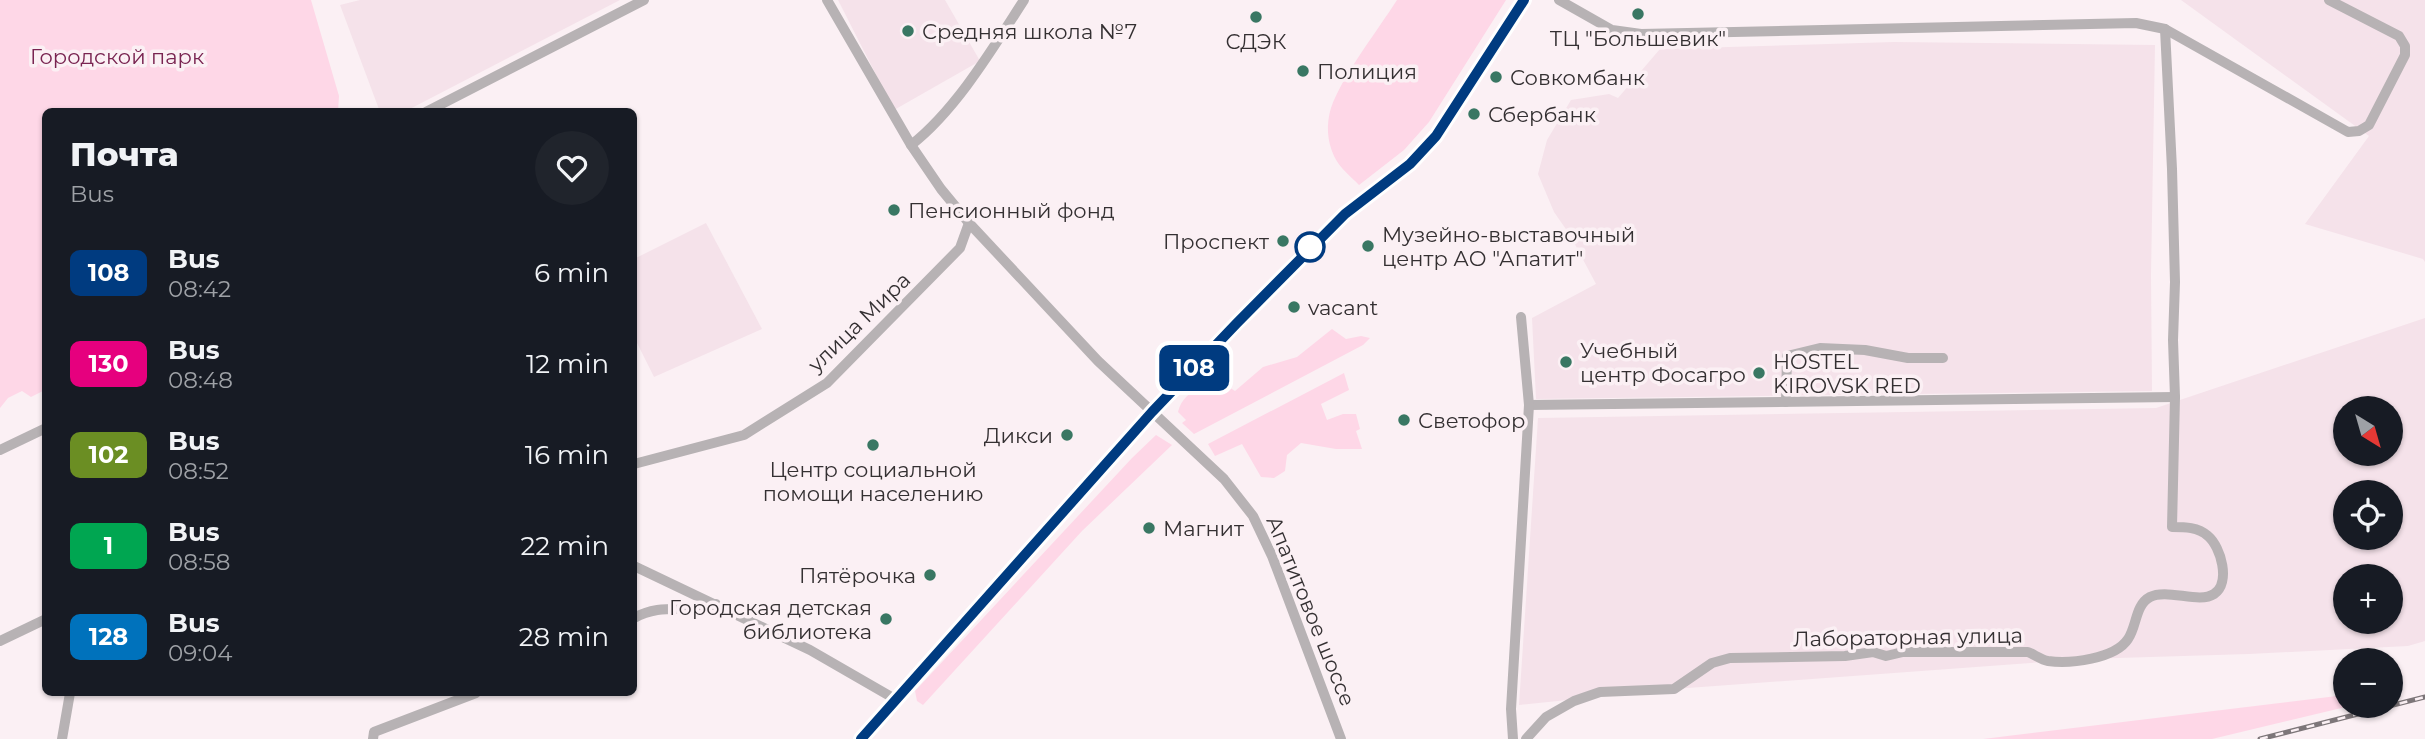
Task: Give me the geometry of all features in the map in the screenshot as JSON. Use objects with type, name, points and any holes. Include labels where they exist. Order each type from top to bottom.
[{"type":"main road","points":[[1152,412],[1310,248],[1345,214],[1410,164],[1436,136],[1524,0]]},
{"type":"street","points":[[434,108],[645,0]]},
{"type":"street","name":"Апатитовое шоссе","points":[[827,0],[911,145],[941,188],[1098,361],[1204,459],[1224,479],[1253,516],[1272,556],[1341,739]]},
{"type":"street","points":[[911,145],[937,121],[966,84],[1024,0]]},
{"type":"street","points":[[1559,0],[1612,30],[1641,34],[2136,23],[2165,29],[2348,132],[2359,131],[2369,125],[2405,55],[2405,46],[2399,36],[2329,0]]},
{"type":"street","name":"Лабораторная улица","points":[[1527,739],[1546,717],[1574,701],[1600,692],[1674,689],[1712,663],[1730,658],[1845,656],[1873,652],[1886,656],[1903,652],[2028,652],[2046,661],[2095,659],[2116,649],[2130,637],[2140,607],[2148,598],[2157,594],[2211,597],[2218,591],[2223,575],[2220,553],[2208,536],[2191,527],[2172,527],[2175,282],[2165,29]]},
{"type":"street","name":"улица Мира","points":[[637,463],[744,435],[827,383],[960,248],[970,223]]},
{"type":"street","points":[[1513,739],[1511,709],[1529,405],[1521,317]]},
{"type":"street","points":[[1786,402],[1787,356],[1819,348],[1865,350],[1908,358],[1942,358]]},
{"type":"street","points":[[1529,405],[2175,397]]},
{"type":"street","points":[[861,739],[1152,412]]},
{"type":"street","points":[[0,450],[42,430]]},
{"type":"street","points":[[637,567],[810,650],[895,699]]},
{"type":"street","points":[[637,617],[658,608],[701,609],[716,604]]},
{"type":"street","points":[[0,641],[42,621]]},
{"type":"street","points":[[62,739],[69,696]]},
{"type":"street","points":[[373,739],[374,732],[468,696]]},
{"type":"shaded area","points":[[360,0],[620,0],[412,108],[379,108],[340,5]]},
{"type":"shaded area","name":"Средняя школа №7","points":[[838,0],[945,0],[980,61],[894,110]]},
{"type":"shaded area","points":[[2181,0],[2425,0],[2425,262],[2423,259],[2305,224],[2369,136]]},
{"type":"shaded area","points":[[1894,42],[2155,45],[2152,391],[1536,399],[1532,318],[1596,284],[1570,235],[1554,212],[1538,174],[1547,140],[1571,100],[1609,94],[1618,98],[1660,49]]},
{"type":"shaded area","points":[[706,223],[762,329],[654,377],[637,343],[637,258]]},
{"type":"shaded area","points":[[2425,318],[2425,641],[2408,646],[2085,659],[1674,689],[1519,705],[1538,418],[2156,408]]},
{"type":"green space","name":"Городской парк","points":[[0,0],[311,0],[339,96],[338,108],[42,108],[42,392],[31,397],[22,391],[8,398],[0,408]]},
{"type":"green space","points":[[1397,0],[1506,0],[1429,122],[1404,150],[1359,185],[1334,156],[1329,138],[1329,114],[1343,82]]},
{"type":"green space","points":[[1332,329],[1346,339],[1361,336],[1370,338],[1363,345],[1194,434],[1182,423],[1186,420],[1178,412],[1179,407],[1194,391],[1202,386],[1212,395],[1224,384],[1235,391],[1263,367],[1297,357]]},
{"type":"green space","points":[[1344,373],[1349,390],[1321,404],[1327,420],[1343,414],[1356,414],[1360,429],[1356,431],[1362,449],[1336,449],[1301,443],[1287,455],[1285,471],[1274,478],[1261,477],[1242,444],[1215,456],[1208,444]]},
{"type":"green space","points":[[1156,435],[1172,445],[1082,531],[923,705],[917,701],[915,691]]},
{"type":"green space","points":[[2333,696],[2333,710],[2212,739],[1983,739]]},
{"type":"railway","points":[[2260,739],[2425,697]]},
{"type":"bus line","name":"108","points":[[861,739],[1152,412],[1310,248],[1345,214],[1410,164],[1436,136],[1524,0]]},
{"type":"place","name":"ТЦ \"Большевик\"","points":[[1638,14]]},
{"type":"place","name":"СДЭК","points":[[1256,17]]},
{"type":"place","name":"Средняя школа №7","points":[[908,31]]},
{"type":"place","name":"Полиция","points":[[1303,71]]},
{"type":"place","name":"Совкомбанк","points":[[1496,77]]},
{"type":"place","name":"Сбербанк","points":[[1474,114]]},
{"type":"place","name":"Пенсионный фонд","points":[[894,210]]},
{"type":"place","name":"Проспект","points":[[1283,241]]},
{"type":"place","name":"Музейно-выставочный центр АО \"Апатит\"","points":[[1368,246]]},
{"type":"place","name":"vacant","points":[[1294,307]]},
{"type":"place","name":"Учебный центр Фосагро","points":[[1566,362]]},
{"type":"place","name":"HOSTEL KIROVSK RED","points":[[1759,373]]},
{"type":"place","name":"Светофор","points":[[1404,420]]},
{"type":"place","name":"Дикси","points":[[1067,435]]},
{"type":"place","name":"Центр социальной помощи населению","points":[[873,445]]},
{"type":"place","name":"Магнит","points":[[1149,528]]},
{"type":"place","name":"Пятёрочка","points":[[930,575]]},
{"type":"place","name":"Городская детская библиотека","points":[[886,619]]}]
